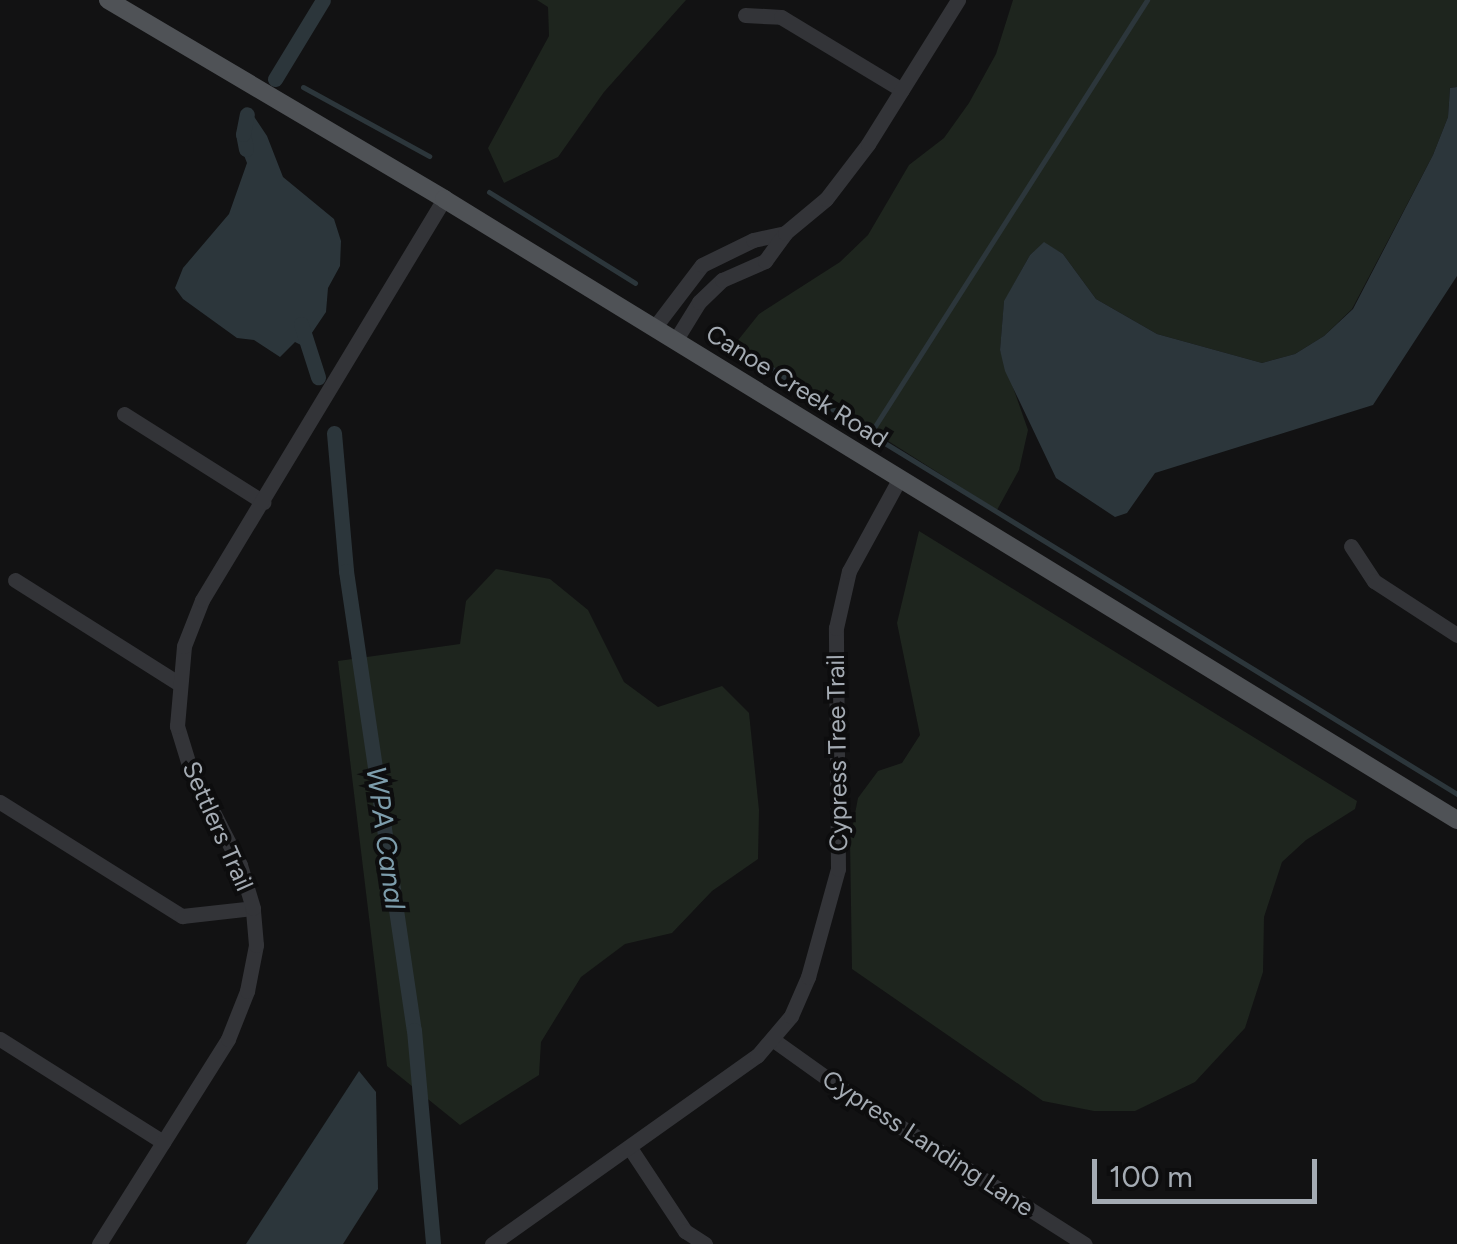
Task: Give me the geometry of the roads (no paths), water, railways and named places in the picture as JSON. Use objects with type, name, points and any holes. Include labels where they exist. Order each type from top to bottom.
[{"type":"main road","name":"Canoe Creek Road","points":[[108,0],[297,116],[444,199],[1457,820]]},
{"type":"street","points":[[676,341],[700,302],[722,280],[765,260],[785,234],[826,199],[902,90],[958,0]]},
{"type":"street","points":[[745,14],[781,16],[902,90]]},
{"type":"street","name":"Settlers Trail","points":[[99,1244],[228,1039],[247,991],[256,944],[253,908],[240,866],[189,765],[177,726],[184,646],[202,600],[444,199]]},
{"type":"street","points":[[654,328],[702,265],[753,240],[785,234]]},
{"type":"street","points":[[124,414],[263,502]]},
{"type":"street","name":"Cypress Tree Trail","points":[[492,1244],[757,1056],[792,1016],[808,977],[838,869],[836,628],[849,571],[900,478]]},
{"type":"street","points":[[1350,546],[1374,581],[1457,634]]},
{"type":"street","points":[[15,580],[178,683]]},
{"type":"street","points":[[0,802],[182,916],[253,908]]},
{"type":"street","points":[[0,1039],[163,1142]]},
{"type":"street","name":"Cypress Landing Lane","points":[[772,1039],[846,1092],[1085,1244]]},
{"type":"street","points":[[630,1148],[685,1231],[705,1244]]},
{"type":"waterway","name":"WPA Canal","points":[[275,79],[323,0]]},
{"type":"waterway","points":[[724,337],[870,434],[1147,0]]},
{"type":"waterway","points":[[303,87],[429,156]]},
{"type":"waterway","name":"WPA Canal","points":[[246,149],[243,134],[247,114]]},
{"type":"waterway","points":[[489,192],[635,283]]},
{"type":"waterway","name":"WPA Canal","points":[[301,324],[318,377]]},
{"type":"waterway","name":"WPA Canal","points":[[334,433],[346,571],[414,1030],[433,1244]]},
{"type":"waterway","points":[[870,434],[1457,794]]}]
